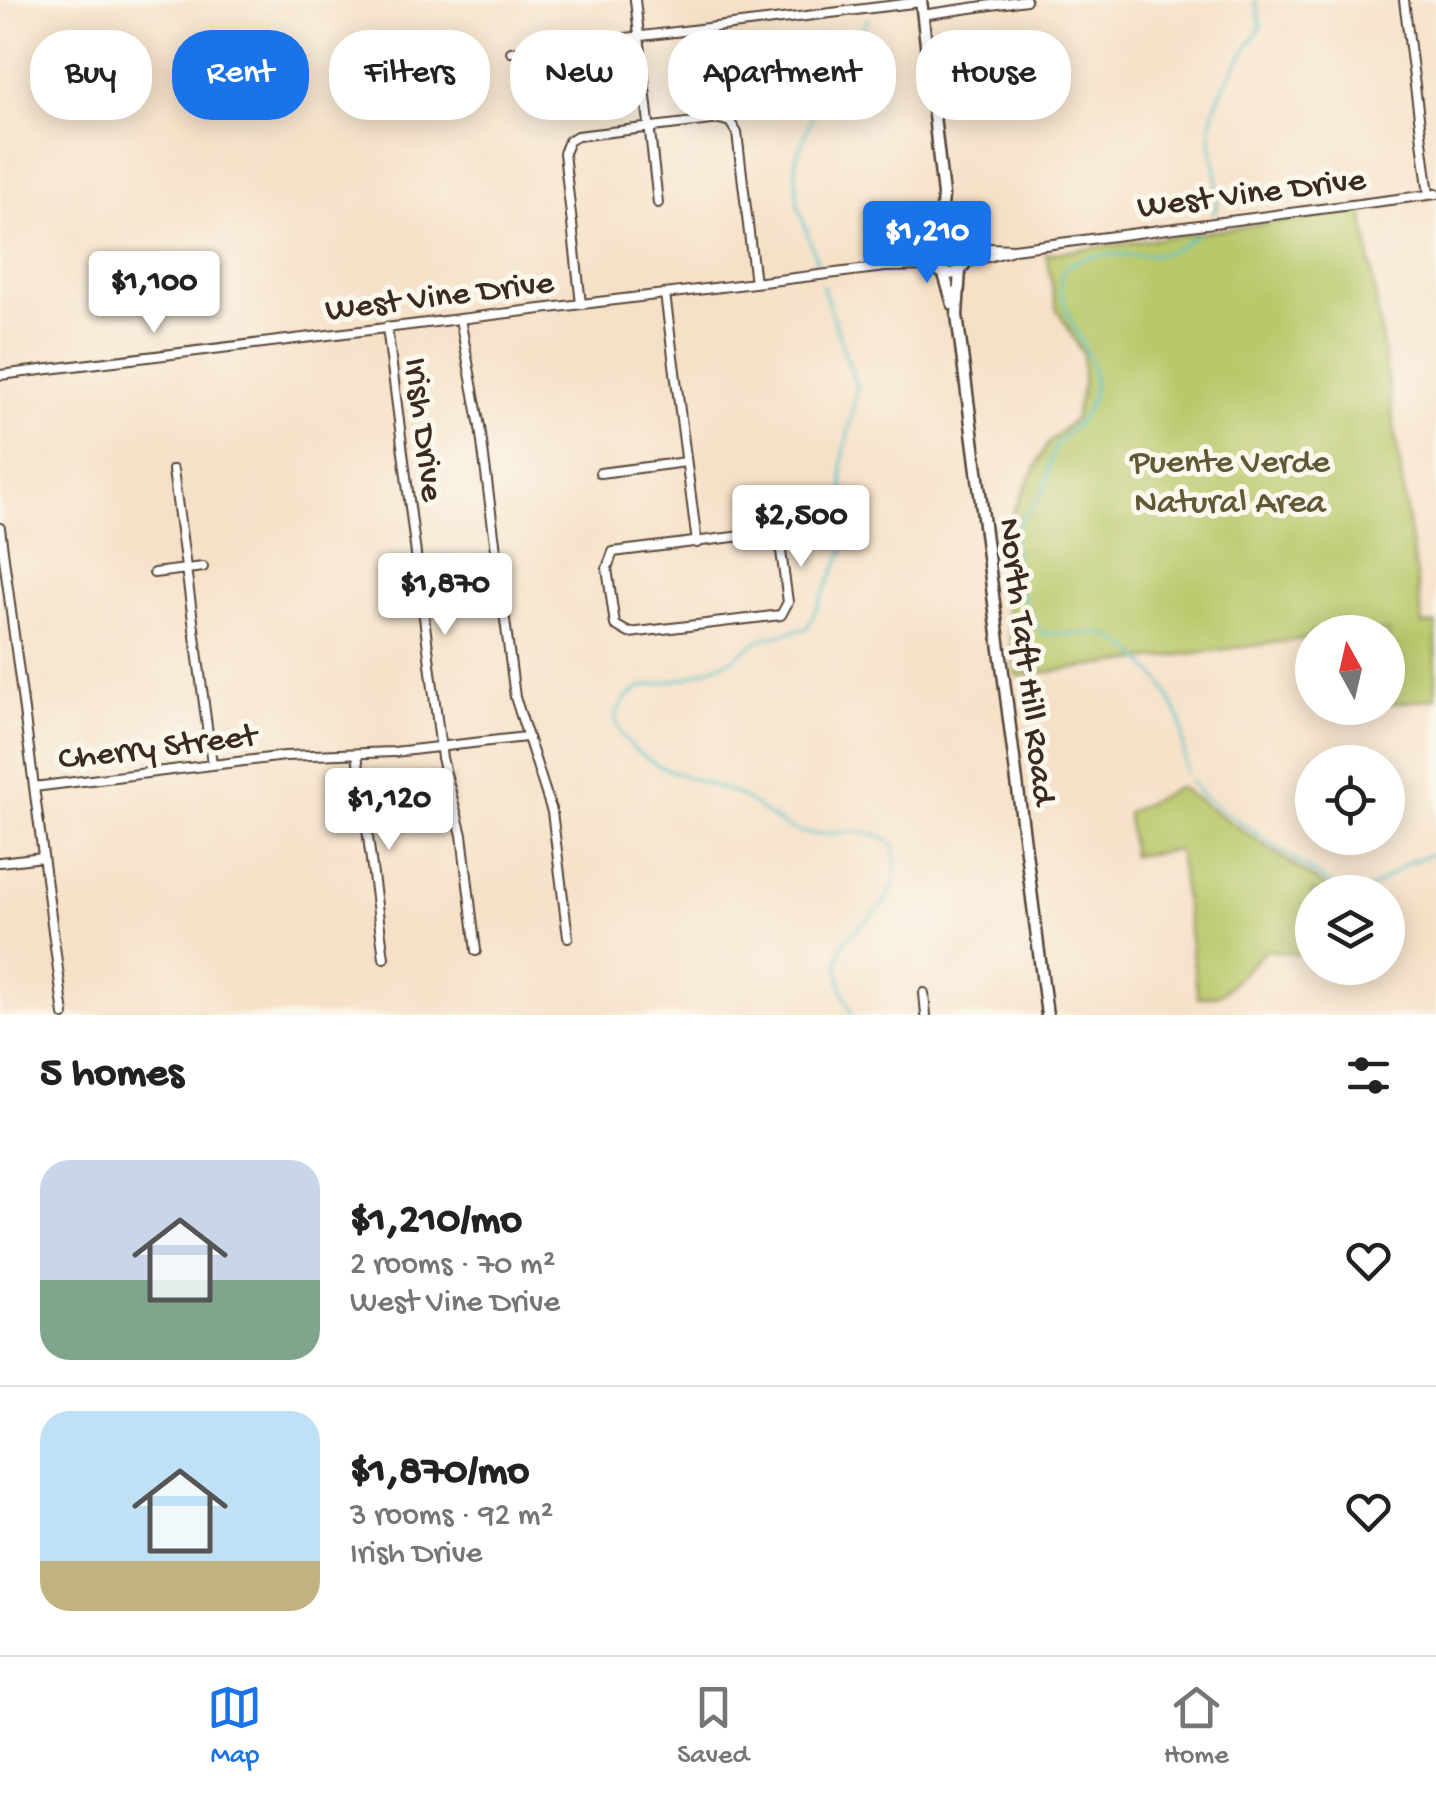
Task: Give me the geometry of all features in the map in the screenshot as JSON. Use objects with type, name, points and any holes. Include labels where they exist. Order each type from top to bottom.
[{"type":"main road","points":[[921,1],[942,195],[936,247],[939,270]]},
{"type":"main road","points":[[942,195],[963,266]]},
{"type":"main road","name":"West Vine Drive","points":[[936,247],[959,243]]},
{"type":"main road","name":"West Vine Drive","points":[[939,270],[963,266]]},
{"type":"main road","name":"North Taft Hill Road","points":[[963,266],[958,314],[1047,1015]]},
{"type":"main road","name":"North Taft Hill Road","points":[[939,270],[958,314]]},
{"type":"street","points":[[635,0],[639,30]]},
{"type":"street","points":[[922,15],[1026,0]]},
{"type":"street","points":[[1404,0],[1432,194]]},
{"type":"street","points":[[648,36],[921,1]]},
{"type":"street","points":[[648,110],[658,203]]},
{"type":"street","points":[[581,304],[564,153],[577,136],[720,119],[732,124],[738,133],[755,283]]},
{"type":"street","name":"West Vine Drive","points":[[963,266],[1014,249],[1432,194]]},
{"type":"street","name":"West Vine Drive","points":[[959,243],[1014,249]]},
{"type":"street","name":"West Vine Drive","points":[[885,267],[936,247]]},
{"type":"street","name":"West Vine Drive","points":[[0,375],[885,267],[939,270]]},
{"type":"street","points":[[665,294],[696,542]]},
{"type":"street","points":[[460,318],[480,426],[515,697],[552,812],[568,937]]},
{"type":"street","name":"Irish Drive","points":[[387,327],[441,748],[462,835],[476,951]]},
{"type":"street","points":[[600,474],[686,462]]},
{"type":"street","points":[[174,470],[212,764]]},
{"type":"street","points":[[0,528],[64,1015]]},
{"type":"street","points":[[776,536],[787,610],[781,615],[628,633],[620,630],[613,618],[609,556],[620,550],[696,542],[776,536]]},
{"type":"street","points":[[154,573],[203,566]]},
{"type":"street","name":"Cherry Street","points":[[34,786],[212,764],[441,748],[526,737]]},
{"type":"street","points":[[357,754],[384,958]]},
{"type":"street","points":[[0,862],[43,856]]},
{"type":"street","points":[[924,993],[926,1015]]},
{"type":"green space","name":"Puente Verde Natural Area","points":[[1363,210],[1423,625],[1436,624],[1436,698],[1405,702],[1405,615],[1295,615],[1295,640],[1016,676],[996,529],[1005,528],[1047,445],[1074,419],[1083,385],[1083,354],[1056,307],[1046,254]]},
{"type":"green space","points":[[1179,787],[1308,875],[1295,875],[1295,954],[1266,950],[1220,995],[1198,998],[1178,850],[1132,856],[1127,813]]},
{"type":"waterway","points":[[1214,213],[1218,180],[1211,138],[1213,113],[1223,87],[1261,26],[1255,0]]},
{"type":"waterway","points":[[818,265],[798,205],[795,161],[815,110],[869,17]]},
{"type":"waterway","points":[[1186,773],[1181,721],[1163,684],[1131,649],[1106,634],[1044,634],[1020,583],[1014,538],[1020,522],[1044,489],[1054,450],[1082,417],[1092,396],[1091,363],[1064,303],[1062,272],[1071,264],[1096,256],[1168,252],[1198,234]]},
{"type":"waterway","points":[[822,285],[857,388],[842,465],[843,488],[856,525],[807,628],[761,639],[732,659],[686,678],[641,687],[627,697],[615,715],[622,734],[648,760],[738,795],[787,827],[816,834],[863,832],[894,845],[892,888],[884,902],[845,941],[840,953],[839,977],[852,1015]]},
{"type":"waterway","points":[[1190,780],[1201,795],[1316,875]]},
{"type":"waterway","points":[[1390,875],[1409,862],[1436,853]]}]
